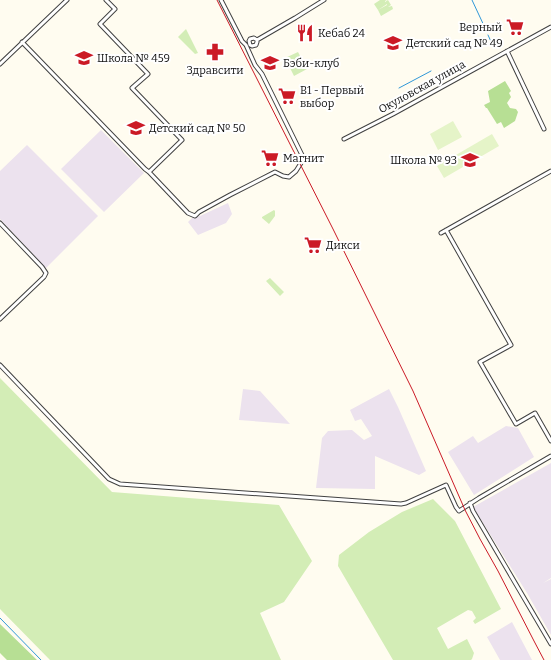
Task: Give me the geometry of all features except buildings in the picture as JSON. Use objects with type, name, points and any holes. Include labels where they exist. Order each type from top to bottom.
[{"type":"street","points":[[0,64],[67,0]]},
{"type":"street","points":[[106,0],[115,9],[100,24],[148,74],[132,88],[182,140],[149,172]]},
{"type":"street","points":[[221,0],[242,41],[251,46],[254,46],[257,43],[257,40],[324,0]]},
{"type":"street","name":"Окуловская улица","points":[[344,139],[393,114],[551,27]]},
{"type":"street","points":[[22,42],[129,154],[190,214],[195,216],[199,212],[275,172],[287,177],[290,176],[296,171],[301,163],[302,155],[262,74],[255,65],[248,45],[251,38],[257,40]]},
{"type":"street","points":[[507,51],[544,129]]},
{"type":"street","points":[[441,233],[551,170]]},
{"type":"street","points":[[0,223],[44,269],[46,273],[44,277],[0,319]]},
{"type":"street","points":[[446,230],[511,345],[480,362],[516,424],[535,413],[551,441]]},
{"type":"street","points":[[0,365],[109,478],[120,484],[400,504],[406,503],[446,485],[456,507],[459,510],[551,456]]},
{"type":"street","points":[[470,504],[551,644]]},
{"type":"shaded area","points":[[101,130],[144,173],[104,212],[61,169]]},
{"type":"shaded area","points":[[27,145],[98,216],[46,268],[0,219],[0,171]]},
{"type":"shaded area","points":[[228,203],[232,214],[226,223],[198,235],[188,222],[193,217],[200,216]]},
{"type":"shaded area","points":[[243,389],[260,391],[290,424],[239,420]]},
{"type":"shaded area","points":[[389,389],[426,471],[419,475],[375,456],[375,489],[316,488],[322,438],[328,431],[352,430],[364,440],[372,436],[361,419],[355,421],[350,410]]},
{"type":"shaded area","points":[[506,426],[518,428],[534,457],[474,495],[448,452],[473,436],[478,443]]},
{"type":"shaded area","points":[[551,463],[551,578],[543,583],[551,579],[551,635],[527,593],[473,507]]},
{"type":"shaded area","points":[[512,622],[532,660],[500,660],[487,637]]},
{"type":"green space","points":[[380,0],[387,0],[385,2],[388,0],[391,5],[388,7],[392,6],[393,9],[381,16],[374,4]]},
{"type":"green space","points":[[186,29],[198,53],[195,54],[178,37]]},
{"type":"green space","points":[[298,52],[307,69],[294,76],[285,58]]},
{"type":"green space","points":[[505,81],[511,91],[509,93],[511,97],[507,103],[510,108],[516,109],[518,112],[515,121],[504,128],[501,122],[497,124],[484,105],[490,102],[488,91]]},
{"type":"green space","points":[[453,121],[462,137],[438,150],[430,134]]},
{"type":"green space","points":[[492,134],[499,146],[444,178],[437,166]]},
{"type":"green space","points":[[274,210],[275,216],[269,224],[262,217]]},
{"type":"green space","points":[[270,278],[284,292],[280,296],[266,281]]},
{"type":"green space","points":[[0,378],[112,492],[279,505],[312,561],[284,602],[260,613],[281,660],[50,660],[0,609]]},
{"type":"green space","points":[[433,499],[455,521],[501,609],[475,624],[473,621],[476,618],[472,611],[468,610],[437,628],[448,649],[467,639],[474,653],[471,660],[393,660],[338,566],[339,555],[369,532],[402,512]]},
{"type":"green space","points":[[0,624],[37,660],[7,660],[0,653]]},
{"type":"waterway","points":[[472,0],[486,30]]},
{"type":"waterway","points":[[488,35],[493,46]]},
{"type":"waterway","points":[[399,88],[431,71]]},
{"type":"waterway","points":[[0,618],[41,660]]},
{"type":"tram line","points":[[217,0],[413,391],[465,510],[544,660]]},
{"type":"place","name":"Верный","points":[[515,27]]},
{"type":"place","name":"Кебаб 24","points":[[305,33]]},
{"type":"place","name":"Детский сад № 49","points":[[393,43]]},
{"type":"place","name":"Здравсити","points":[[215,52]]},
{"type":"place","name":"Школа № 459","points":[[84,58]]},
{"type":"place","name":"Бэби-клуб","points":[[270,63]]},
{"type":"place","name":"В1 - Первый выбор","points":[[287,96]]},
{"type":"place","name":"Детский сад № 50","points":[[136,128]]},
{"type":"place","name":"Магнит","points":[[270,158]]},
{"type":"place","name":"Школа № 93","points":[[470,160]]},
{"type":"place","name":"Дикси","points":[[313,245]]}]
